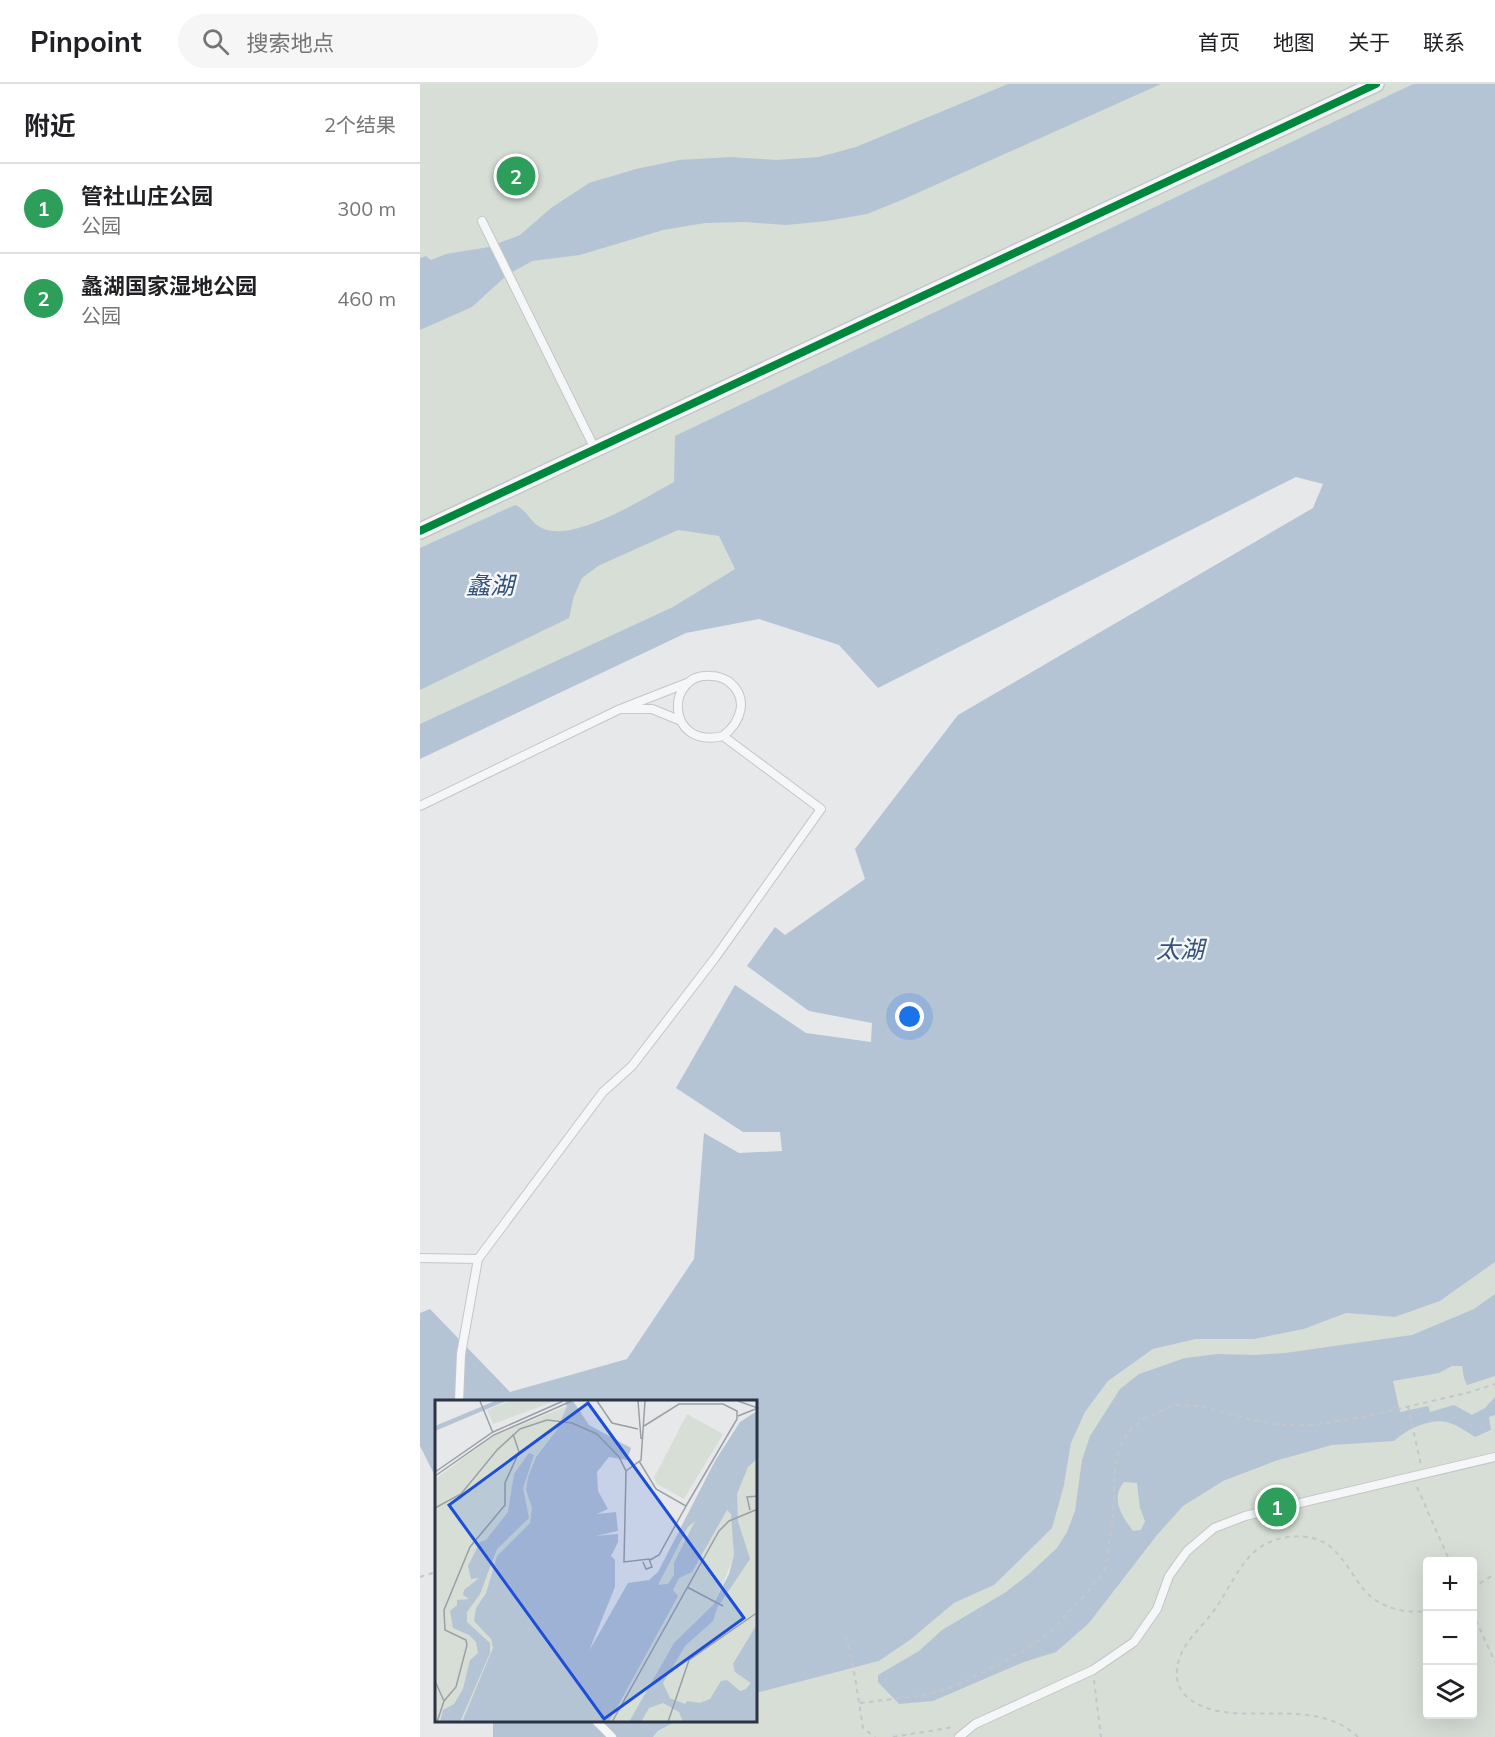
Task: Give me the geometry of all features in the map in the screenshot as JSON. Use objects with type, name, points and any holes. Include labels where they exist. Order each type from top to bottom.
[{"type":"street","points":[[420,531],[1376,84]]},
{"type":"lane","points":[[482,221],[595,449]]},
{"type":"lane","points":[[420,806],[620,709],[698,677],[717,676],[727,681],[735,689],[740,702],[740,713],[733,728],[723,736],[704,738],[693,735],[679,720],[652,710],[620,709]]},
{"type":"lane","points":[[679,720],[677,703],[689,682]]},
{"type":"lane","points":[[459,1400],[461,1354],[478,1259],[603,1092],[632,1066],[715,958],[820,808],[723,736]]},
{"type":"lane","points":[[420,1258],[478,1259]]},
{"type":"lane","points":[[959,1737],[975,1724],[1093,1670],[1134,1641],[1157,1609],[1169,1575],[1187,1551],[1214,1528],[1245,1516],[1495,1457]]},
{"type":"lane","points":[[597,1722],[612,1737]]},
{"type":"path","points":[[860,1703],[927,1695],[950,1688],[1025,1650],[1050,1632],[1105,1570],[1113,1517],[1115,1466],[1120,1446],[1131,1429],[1145,1418],[1174,1405],[1200,1406],[1280,1425],[1315,1425],[1408,1407],[1495,1384]]},
{"type":"path","points":[[1408,1407],[1422,1474]]},
{"type":"path","points":[[1412,1477],[1448,1557]]},
{"type":"path","points":[[1359,1737],[1335,1722],[1309,1714],[1222,1712],[1199,1705],[1184,1694],[1177,1680],[1177,1664],[1182,1648],[1218,1606],[1246,1562],[1259,1548],[1292,1536],[1313,1538],[1334,1549],[1366,1593],[1382,1603],[1404,1612],[1423,1611]]},
{"type":"path","points":[[420,1577],[435,1572]]},
{"type":"path","points":[[1477,1585],[1495,1574]]},
{"type":"path","points":[[1477,1621],[1495,1662]]},
{"type":"path","points":[[846,1636],[863,1728],[874,1737]]},
{"type":"path","points":[[1093,1670],[1101,1737]]},
{"type":"path","points":[[893,1737],[975,1724]]},
{"type":"shaded area","points":[[420,84],[1038,84],[823,169],[420,277]]},
{"type":"shaded area","points":[[1120,84],[1473,84],[694,607],[420,731],[420,310],[539,254]]},
{"type":"shaded area","points":[[1495,1262],[1495,1737],[653,1737],[675,1722],[758,1722],[758,1692],[879,1661],[910,1640],[954,1603],[994,1585],[1064,1485],[1071,1443],[1085,1412],[1108,1381],[1153,1349],[1196,1339],[1254,1339],[1304,1329],[1346,1313],[1395,1317],[1440,1301]]},
{"type":"water","points":[[1008,84],[1161,84],[867,214],[786,225],[745,222],[705,223],[663,230],[580,255],[532,261],[507,275],[472,307],[420,330],[420,258],[426,256],[431,260],[446,254],[489,247],[520,235],[551,208],[589,183],[636,169],[679,160],[731,157],[776,160],[819,157],[856,147]]},
{"type":"water","name":"太湖","points":[[1413,84],[1495,84],[1495,1262],[1440,1301],[1395,1317],[1346,1313],[1304,1329],[1254,1339],[1196,1339],[1153,1349],[1108,1381],[1085,1412],[1071,1443],[1064,1485],[1052,1528],[994,1585],[954,1603],[910,1640],[879,1661],[758,1692],[758,1400],[435,1400],[435,1476],[420,1446],[420,1313],[430,1309],[510,1392],[627,1359],[694,1259],[704,1133],[739,1153],[782,1151],[780,1132],[743,1132],[676,1088],[735,985],[806,1033],[871,1042],[872,1023],[809,1011],[747,966],[775,927],[785,935],[865,879],[855,849],[958,715],[1313,508],[1323,484],[1296,477],[878,688],[839,645],[759,619],[686,633],[420,759],[420,724],[673,607],[735,569],[719,536],[678,530],[598,566],[582,578],[574,596],[569,618],[420,690],[420,548],[515,505],[538,526],[555,531],[572,530],[609,517],[674,482],[675,436]]},
{"type":"water","points":[[1495,1294],[1495,1376],[1467,1385],[1462,1366],[1452,1366],[1439,1373],[1393,1381],[1400,1412],[1428,1406],[1430,1412],[1454,1405],[1472,1415],[1485,1408],[1495,1397],[1495,1415],[1489,1417],[1491,1430],[1475,1437],[1448,1422],[1427,1423],[1411,1429],[1394,1441],[1332,1445],[1275,1461],[1223,1481],[1183,1506],[1157,1535],[1089,1623],[1056,1652],[1024,1662],[933,1701],[899,1704],[878,1682],[878,1675],[919,1651],[942,1630],[1006,1592],[1057,1548],[1067,1532],[1075,1511],[1082,1460],[1090,1436],[1120,1389],[1139,1374],[1185,1358],[1218,1354],[1285,1353],[1412,1335],[1474,1309]],"holes":[[[1124,1482],[1137,1483],[1140,1508],[1145,1521],[1141,1530],[1133,1531],[1119,1507],[1118,1495]]]},
{"type":"water","points":[[493,1722],[675,1722],[658,1731],[653,1737],[493,1737]]},
{"type":"cycle path","points":[[420,531],[1376,84]]},
{"type":"place","name":"蠡湖国家湿地公园","points":[[516,176]]},
{"type":"place","name":"管社山庄公园","points":[[1277,1507]]},
{"type":"water label","name":"蠡湖","points":[[490,586]]}]
